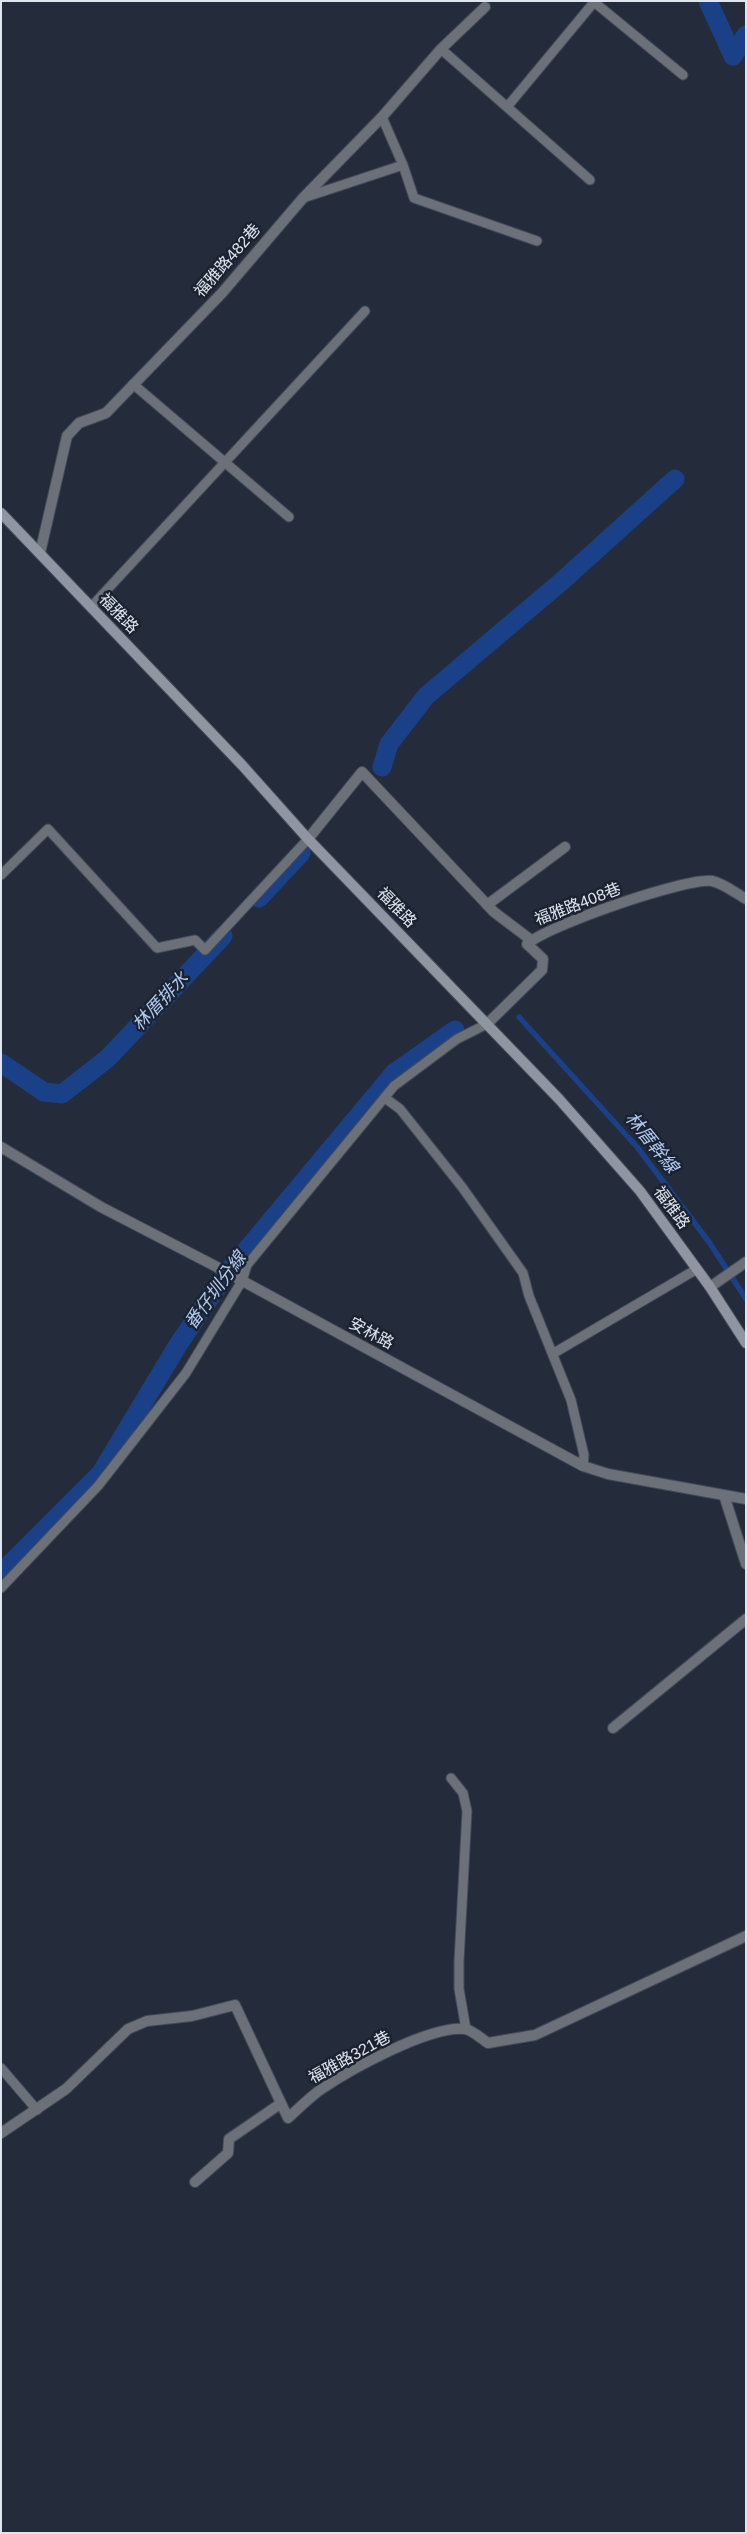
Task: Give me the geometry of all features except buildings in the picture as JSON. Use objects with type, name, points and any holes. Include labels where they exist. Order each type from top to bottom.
[{"type":"main road","name":"福雅路","points":[[1,513],[242,765],[308,839],[560,1099],[640,1191],[710,1287],[746,1343]]},
{"type":"street","name":"福雅路482巷","points":[[40,553],[67,436],[79,423],[106,413],[222,293],[303,198],[382,117],[442,49],[485,7]]},
{"type":"street","points":[[308,839],[362,772],[506,923],[531,940]]},
{"type":"street","points":[[487,904],[565,847]]},
{"type":"street","name":"福雅路408巷","points":[[487,1024],[542,970],[543,959],[527,944],[531,940],[598,911],[657,892],[698,882],[714,881],[746,900]]},
{"type":"street","name":"安林路","points":[[1,1147],[101,1207],[215,1266],[583,1466],[608,1474],[746,1499]]},
{"type":"street","points":[[710,1287],[743,1264]]},
{"type":"street","points":[[724,1496],[746,1564]]},
{"type":"street","points":[[613,1728],[746,1619]]},
{"type":"street","points":[[466,2029],[488,2043],[534,2035],[746,1936]]},
{"type":"street","points":[[1,2133],[66,2089],[128,2029],[147,2021],[192,2016],[235,2005],[280,2104],[229,2139],[228,2154],[195,2182]]},
{"type":"street","name":"福雅路321巷","points":[[280,2104],[288,2118],[319,2090],[374,2059],[432,2035],[466,2029]]},
{"type":"lane","points":[[507,107],[594,2],[683,75]]},
{"type":"lane","points":[[442,49],[590,180]]},
{"type":"lane","points":[[382,117],[403,165],[414,198],[537,241]]},
{"type":"lane","points":[[303,198],[403,165]]},
{"type":"lane","points":[[91,607],[365,311]]},
{"type":"lane","points":[[133,384],[227,462],[289,517]]},
{"type":"lane","points":[[1,875],[48,829],[158,948],[195,940],[205,950],[308,839]]},
{"type":"lane","points":[[1,1588],[98,1486],[186,1373],[247,1264],[394,1086],[457,1039],[487,1024]]},
{"type":"lane","points":[[385,1098],[400,1109],[462,1187],[523,1274],[529,1296],[554,1353],[571,1400],[584,1455],[583,1466]]},
{"type":"lane","points":[[554,1353],[697,1269]]},
{"type":"lane","points":[[451,1778],[463,1793],[467,1811],[459,1961],[459,1989],[466,2029]]},
{"type":"lane","points":[[1,2068],[37,2110]]},
{"type":"waterway","points":[[708,1],[733,56],[746,35]]},
{"type":"waterway","points":[[382,767],[389,744],[426,696],[562,581],[675,479]]},
{"type":"waterway","name":"林厝排水","points":[[259,898],[301,853]]},
{"type":"waterway","name":"林厝排水","points":[[1,1063],[44,1092],[62,1094],[108,1058],[223,936]]},
{"type":"waterway","name":"林厝幹線","points":[[519,1017],[637,1147],[709,1242],[746,1299]]},
{"type":"waterway","name":"番仔圳分線","points":[[1,1573],[101,1473],[178,1345],[223,1278],[394,1073],[455,1030]]}]
